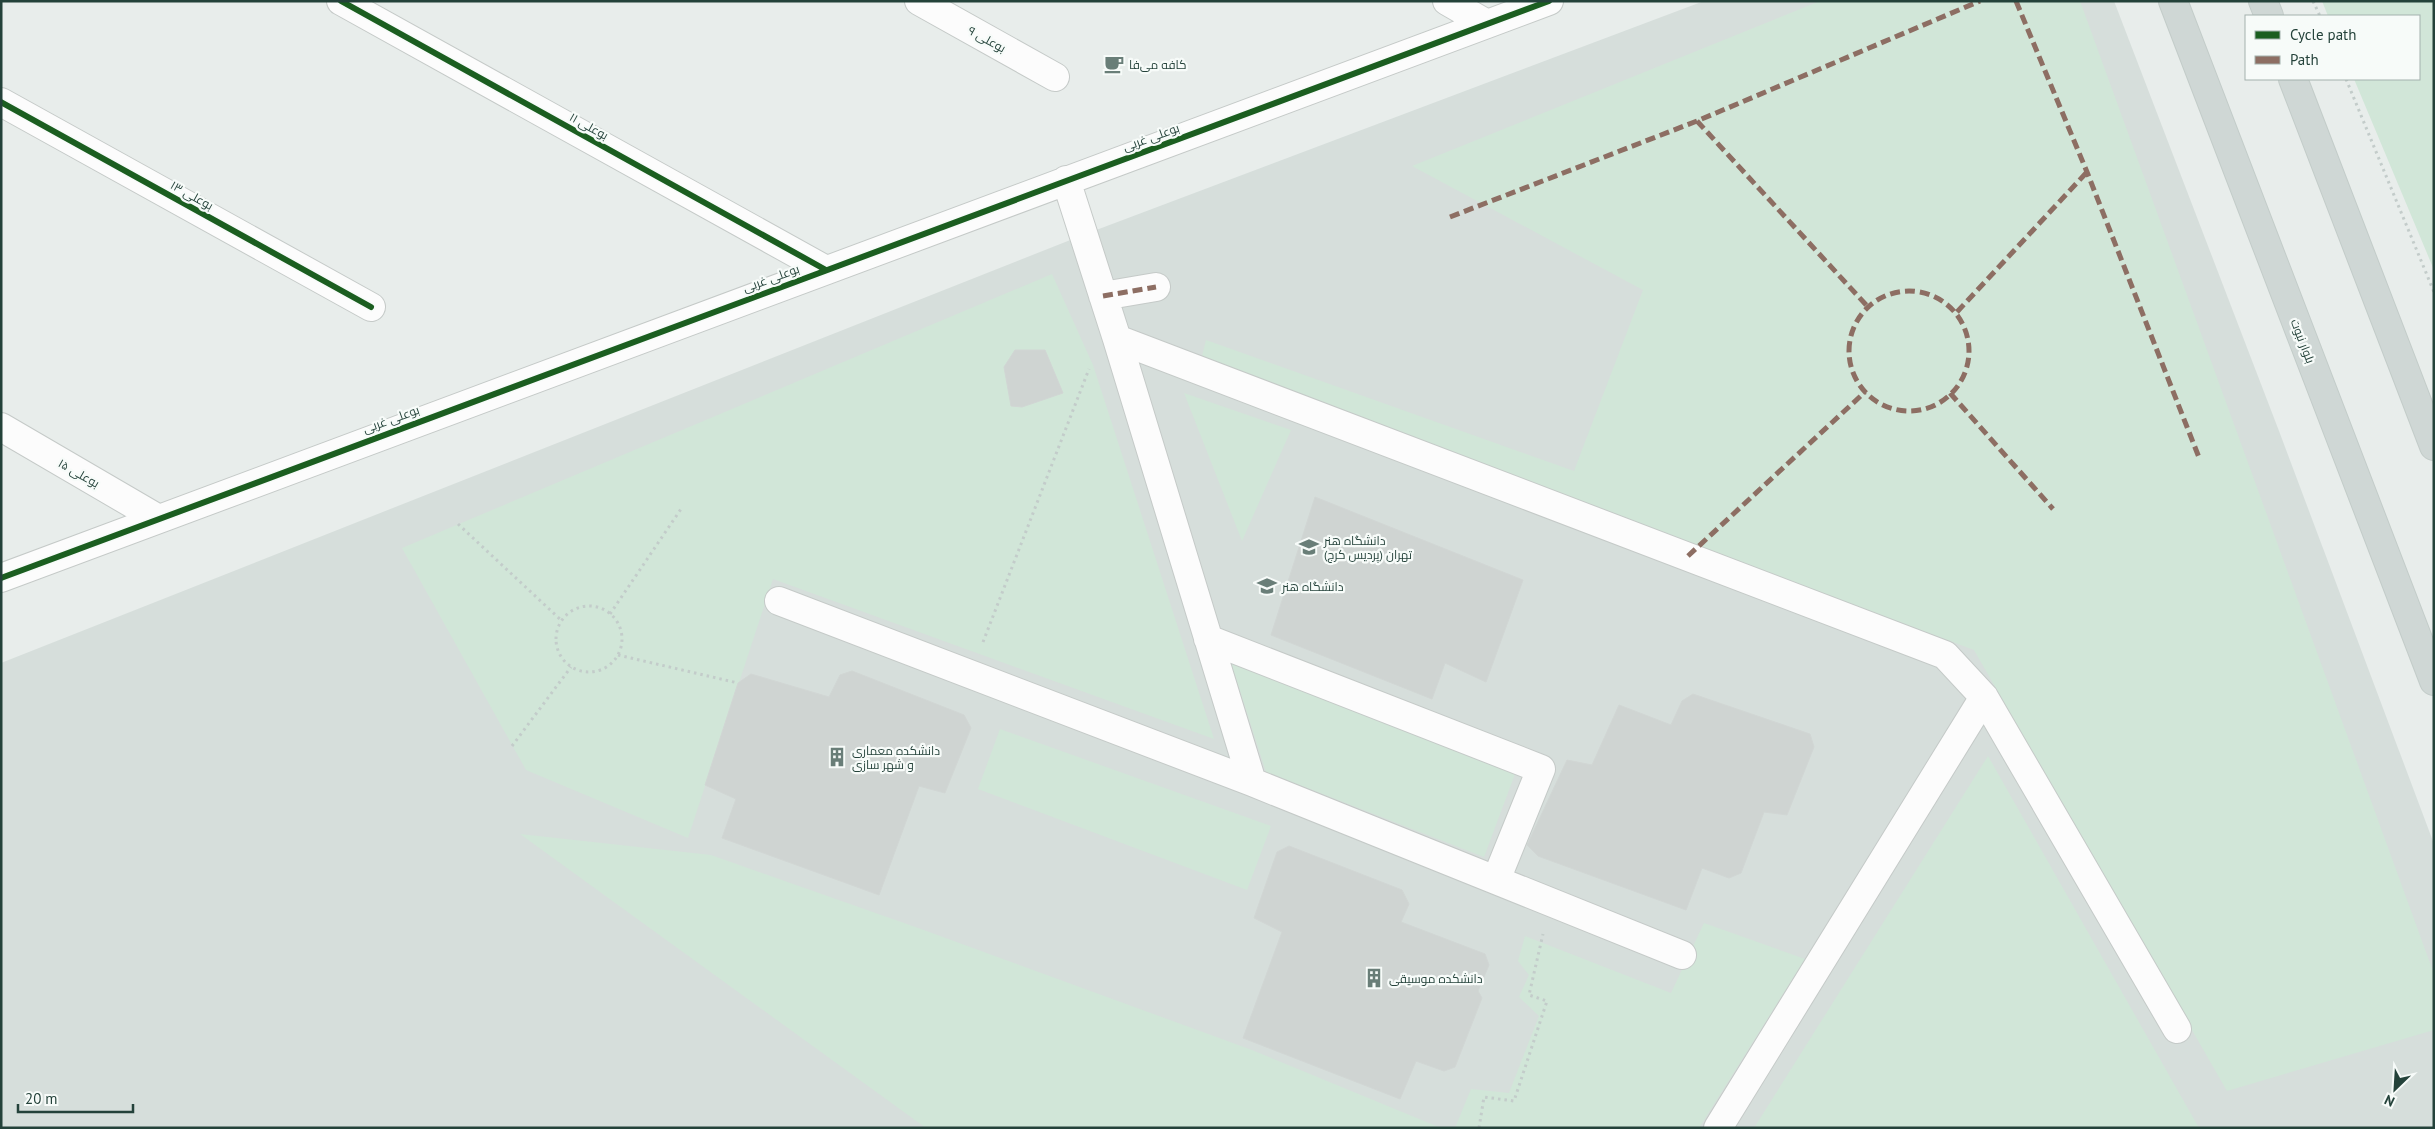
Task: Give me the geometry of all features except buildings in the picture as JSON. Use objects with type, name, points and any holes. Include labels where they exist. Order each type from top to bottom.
[{"type":"main road","name":"بلوار نبوت","points":[[2173,1],[2434,681]]},
{"type":"main road","points":[[2263,1],[2269,15]]},
{"type":"main road","points":[[2293,80],[2434,446]]},
{"type":"street","name":"بوعلی ۱۱","points":[[341,1],[826,270]]},
{"type":"street","name":"بوعلی ۹","points":[[919,1],[1055,77]]},
{"type":"street","points":[[1447,1],[1487,24]]},
{"type":"street","name":"بوعلی غربی","points":[[1,578],[156,518],[1549,1]]},
{"type":"street","name":"بوعلی ۱۳","points":[[1,102],[371,307]]},
{"type":"street","points":[[1066,180],[1110,317],[1252,782]]},
{"type":"street","points":[[1110,317],[1156,286]]},
{"type":"street","points":[[1110,317],[1945,654],[1984,697],[2177,1029]]},
{"type":"street","name":"بوعلی ۱۵","points":[[1,428],[156,518]]},
{"type":"street","points":[[779,601],[1252,782],[1682,955]]},
{"type":"street","points":[[1208,640],[1541,769],[1496,880]]},
{"type":"street","points":[[1718,1128],[1984,697]]},
{"type":"path","points":[[2313,1],[2320,15]]},
{"type":"path","points":[[2346,80],[2434,292]]},
{"type":"path","points":[[970,674],[1110,317]]},
{"type":"path","points":[[610,614],[681,509]]},
{"type":"path","points":[[458,524],[562,621]]},
{"type":"path","points":[[589,606],[610,614],[617,623],[621,634],[622,645],[618,655],[611,664],[601,670],[591,672],[570,667],[563,660],[556,640],[562,621],[578,608],[589,606]]},
{"type":"path","points":[[618,655],[738,683]]},
{"type":"path","points":[[512,746],[570,667]]},
{"type":"path","points":[[1479,1128],[1484,1097],[1514,1101],[1547,1001],[1529,995],[1550,902]]},
{"type":"shaded area","name":"دانشگاه هنر تهران (پردیس کرج)","points":[[1704,1],[2114,1],[2279,431],[2434,844],[2434,1128],[1,1128],[1,663],[1083,235]]},
{"type":"green space","points":[[1820,1],[2080,1],[2434,974],[2434,1030],[2227,1091],[1974,650],[1201,360],[1206,340],[1574,471],[1643,290],[1412,166]]},
{"type":"green space","points":[[2322,1],[2434,1],[2434,270],[2354,80],[2420,80],[2420,15],[2328,15]]},
{"type":"green space","points":[[1052,274],[1093,365],[1214,739],[773,579],[688,838],[526,770],[402,548]]},
{"type":"green space","points":[[1184,393],[1291,430],[1242,541]]},
{"type":"green space","points":[[1231,663],[1515,774],[1484,857],[1266,772]]},
{"type":"green space","points":[[1000,729],[1271,826],[1247,890],[978,789]]},
{"type":"green space","points":[[1988,756],[2199,1128],[1754,1128]]},
{"type":"green space","points":[[520,834],[711,855],[921,929],[1252,1050],[1441,1128],[926,1128]]},
{"type":"green space","points":[[1704,923],[1805,959],[1699,1128],[1455,1128],[1471,1089],[1509,1093],[1539,1016],[1519,997],[1529,975],[1518,961],[1525,936],[1671,993]]},
{"type":"marked path","points":[[1450,217],[1697,121],[1980,1]]},
{"type":"marked path","points":[[2016,1],[2087,172],[2200,460]]},
{"type":"marked path","points":[[1697,121],[1868,307]]},
{"type":"marked path","points":[[1957,312],[2087,172]]},
{"type":"marked path","points":[[1103,296],[1156,287]]},
{"type":"marked path","points":[[1909,291],[1932,296],[1942,301],[1951,309],[1959,318],[1964,328],[1969,351],[1964,374],[1959,384],[1951,393],[1942,401],[1932,406],[1909,411],[1886,406],[1876,401],[1867,393],[1859,384],[1854,374],[1849,351],[1854,328],[1859,318],[1867,309],[1876,301],[1886,296],[1909,291]]},
{"type":"marked path","points":[[1688,556],[1865,392]]},
{"type":"marked path","points":[[1950,393],[2053,509]]},
{"type":"cycle path","points":[[341,1],[826,270]]},
{"type":"cycle path","points":[[1,578],[1549,1]]},
{"type":"cycle path","points":[[1,102],[371,307]]},
{"type":"place","name":"کافه می‌فا","points":[[1114,64]]},
{"type":"place","name":"دانشگاه هنر تهران (پردیس کرج)","points":[[1309,547]]},
{"type":"place","name":"دانشگاه هنر","points":[[1267,586]]},
{"type":"place","name":"دانشکده معماری و شهر سازی","points":[[837,757]]},
{"type":"place","name":"دانشکده موسیقی","points":[[1374,978]]}]
